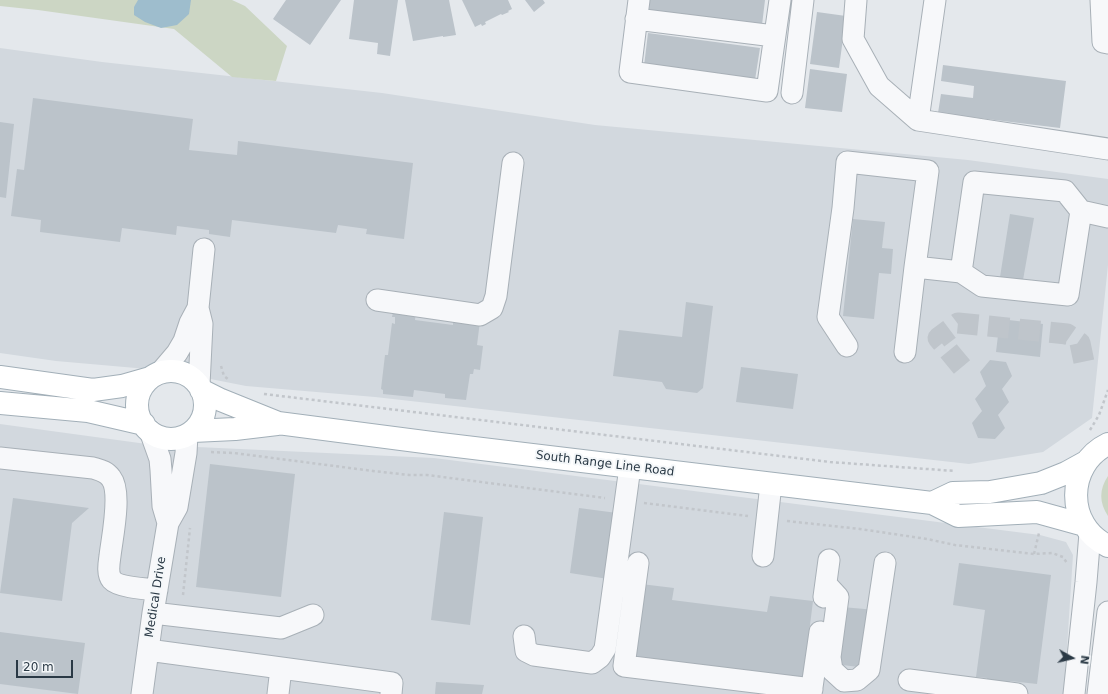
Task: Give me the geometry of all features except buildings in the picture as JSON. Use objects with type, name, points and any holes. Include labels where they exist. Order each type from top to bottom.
[{"type":"main road","points":[[0,377],[93,390],[122,386],[171,371],[182,373],[192,378],[200,387],[204,396],[205,408],[202,419],[190,433],[178,438],[168,439],[158,436],[147,428],[88,411],[15,403],[0,403]]},
{"type":"main road","points":[[147,428],[139,415],[137,405],[143,386],[155,375]]},
{"type":"main road","name":"South Range Line Road","points":[[200,387],[221,400],[278,424]]},
{"type":"main road","name":"South Range Line Road","points":[[190,433],[278,424],[932,503],[958,516],[1037,512],[1087,529]]},
{"type":"main road","points":[[932,503],[953,493],[990,492],[1041,483],[1066,473],[1098,444]]},
{"type":"main road","points":[[1098,444],[1078,477],[1076,493],[1078,510],[1087,529],[1101,543],[1108,546]]},
{"type":"street","points":[[774,36],[638,10],[630,72],[767,91],[780,0]]},
{"type":"street","points":[[792,93],[803,0]]},
{"type":"street","points":[[856,0],[853,39],[879,86],[918,120],[1108,149]]},
{"type":"street","points":[[918,120],[935,0]]},
{"type":"street","points":[[1101,0],[1103,42],[1108,43]]},
{"type":"street","points":[[847,346],[828,317],[843,208],[847,162],[928,171],[905,352]]},
{"type":"street","points":[[377,300],[480,316],[492,308],[496,296],[513,163]]},
{"type":"street","points":[[961,272],[974,182],[1065,191],[1081,211],[1108,217]]},
{"type":"street","points":[[915,267],[961,272],[982,286],[1068,295],[1081,211]]},
{"type":"street","points":[[200,387],[202,324],[198,308],[204,249]]},
{"type":"street","points":[[155,375],[177,353],[198,308]]},
{"type":"street","name":"Medical Drive","points":[[147,428],[160,459],[163,506],[168,523]]},
{"type":"street","name":"Medical Drive","points":[[142,694],[153,613],[168,523],[177,507],[190,433]]},
{"type":"street","points":[[0,458],[93,468],[106,473],[112,479],[115,486],[116,497],[109,561],[111,579],[124,585],[157,590]]},
{"type":"street","points":[[524,636],[526,651],[534,655],[592,663],[600,657],[605,649],[630,467]]},
{"type":"street","points":[[763,556],[766,518],[771,484]]},
{"type":"street","points":[[1074,694],[1086,582],[1087,529]]},
{"type":"street","points":[[638,563],[624,666],[812,692],[829,560]]},
{"type":"street","points":[[826,584],[838,597],[830,657],[832,670],[844,681],[857,680],[869,670],[885,563]]},
{"type":"street","points":[[1098,694],[1108,612]]},
{"type":"street","points":[[153,613],[282,628],[313,615]]},
{"type":"street","points":[[148,650],[392,683],[391,694]]},
{"type":"street","points":[[278,694],[281,668]]},
{"type":"street","points":[[909,680],[1017,694]]},
{"type":"path","points":[[220,361],[224,376],[229,380]]},
{"type":"path","points":[[1098,444],[1099,415],[1108,390]]},
{"type":"path","points":[[259,393],[830,462],[958,471]]},
{"type":"path","points":[[207,452],[234,453],[409,475],[427,475],[860,529],[927,539],[955,545],[1034,554],[1052,553],[1063,557],[1068,564]]},
{"type":"path","points":[[182,595],[190,526]]},
{"type":"shaded area","points":[[0,48],[102,62],[382,93],[595,125],[968,160],[1108,179],[1108,265],[1092,418],[1043,452],[969,464],[375,397],[246,386],[170,371],[56,361],[0,353]]},
{"type":"shaded area","points":[[0,424],[154,445],[434,458],[1040,535],[1066,542],[1073,555],[1064,694],[0,694]]},
{"type":"green space","points":[[0,0],[232,0],[245,6],[287,46],[276,81],[232,77],[174,29],[0,6]]},
{"type":"green space","points":[[1108,476],[1108,516],[1103,506],[1101,496],[1103,486]]},
{"type":"water","points":[[138,0],[191,0],[189,14],[177,25],[161,28],[145,22],[134,15],[134,7]]},
{"type":"tunnel","points":[[962,367],[938,338],[958,323],[1067,334],[1080,343],[1085,367]]}]
